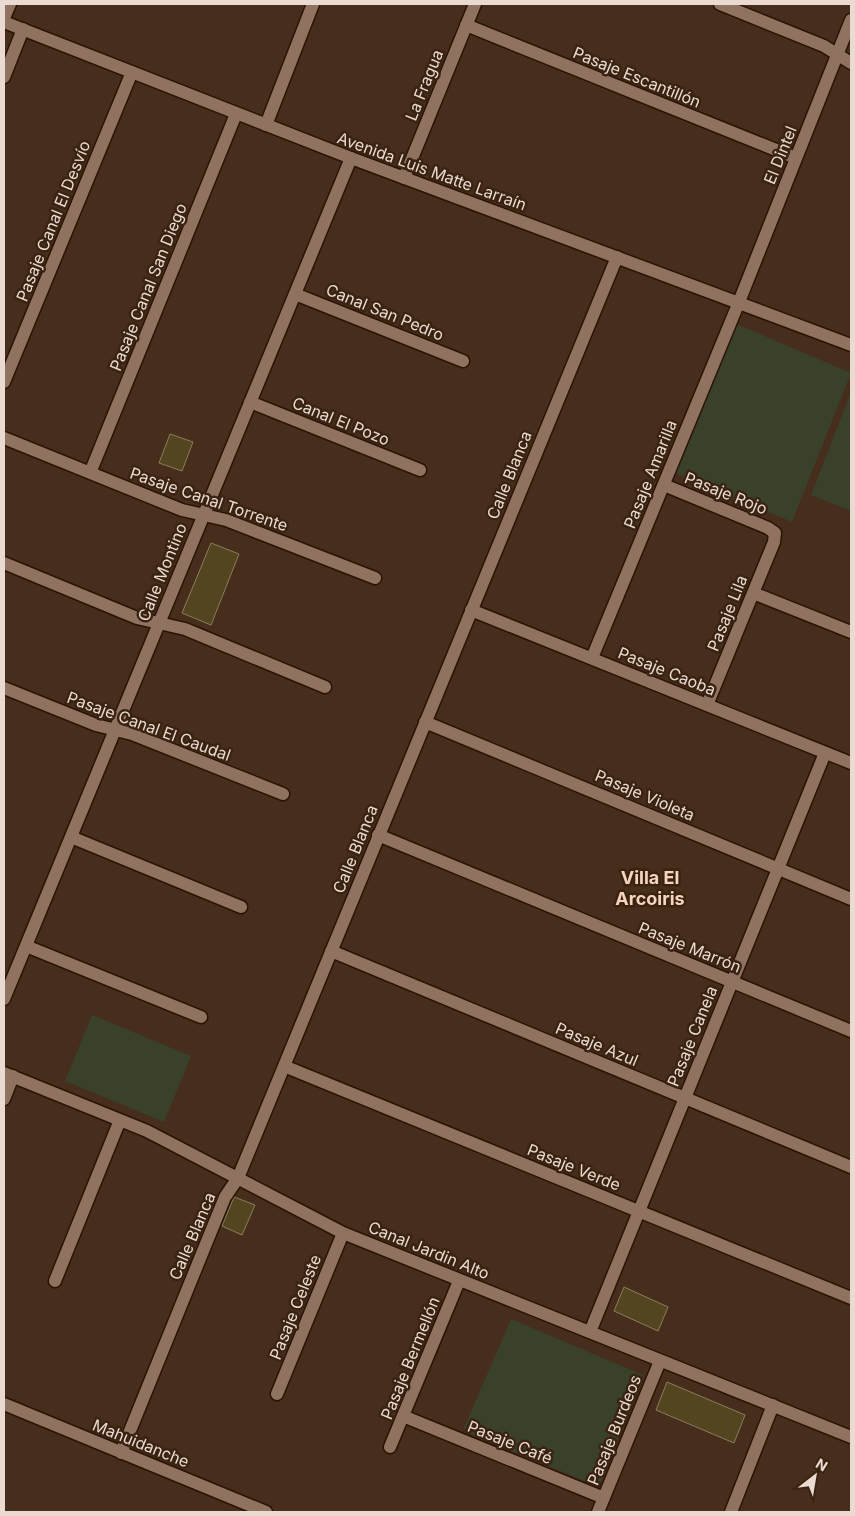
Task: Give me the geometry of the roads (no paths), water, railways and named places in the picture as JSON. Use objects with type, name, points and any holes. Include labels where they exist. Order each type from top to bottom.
[{"type":"street","points":[[4,18],[10,4]]},
{"type":"street","points":[[266,125],[313,4]]},
{"type":"street","name":"La Fragua","points":[[404,178],[475,4]]},
{"type":"street","points":[[720,4],[824,46],[851,63]]},
{"type":"street","name":"El Dintel","points":[[739,302],[851,20]]},
{"type":"street","name":"Avenida Luis Matte Larraín","points":[[4,22],[351,158],[851,345]]},
{"type":"street","name":"Pasaje Escantillón","points":[[466,25],[796,158]]},
{"type":"street","points":[[4,77],[23,30]]},
{"type":"street","name":"Pasaje Canal El Desvío","points":[[4,382],[132,72]]},
{"type":"street","name":"Pasaje Canal San Diego","points":[[90,473],[236,114]]},
{"type":"street","name":"Calle Montino","points":[[4,999],[351,158]]},
{"type":"street","name":"Calle Blanca","points":[[121,1453],[225,1197],[238,1178],[617,257]]},
{"type":"street","name":"Canal San Pedro","points":[[295,294],[463,361]]},
{"type":"street","name":"Pasaje Amarilla","points":[[592,658],[739,302]]},
{"type":"street","name":"Canal El Pozo","points":[[250,402],[420,470]]},
{"type":"street","name":"Pasaje Canal Torrente","points":[[4,438],[182,510],[226,520],[375,578]]},
{"type":"street","name":"Pasaje Rojo","points":[[664,485],[768,528],[775,533]]},
{"type":"street","name":"Pasaje Lila","points":[[707,705],[774,542],[775,533]]},
{"type":"street","points":[[4,564],[137,618],[185,629],[325,687]]},
{"type":"street","points":[[753,593],[851,632]]},
{"type":"street","name":"Pasaje Caoba","points":[[471,610],[851,763]]},
{"type":"street","name":"Pasaje Canal El Caudal","points":[[4,688],[96,725],[132,734],[283,794]]},
{"type":"street","name":"Pasaje Violeta","points":[[426,722],[851,898]]},
{"type":"street","name":"Pasaje Canela","points":[[590,1332],[825,753]]},
{"type":"street","name":"Pasaje Marrón","points":[[378,836],[851,1031]]},
{"type":"street","points":[[71,837],[241,907]]},
{"type":"street","points":[[26,946],[201,1017]]},
{"type":"street","name":"Pasaje Azul","points":[[331,951],[851,1167]]},
{"type":"street","name":"Pasaje Verde","points":[[284,1066],[851,1298]]},
{"type":"street","points":[[4,1099],[8,1074]]},
{"type":"street","name":"Canal Jardin Alto","points":[[8,1074],[147,1132],[343,1232],[459,1281],[851,1436]]},
{"type":"street","points":[[55,1281],[120,1120]]},
{"type":"street","name":"Pasaje Celeste","points":[[277,1394],[343,1232]]},
{"type":"street","name":"Pasaje Bermellón","points":[[390,1447],[459,1281]]},
{"type":"street","name":"Pasaje Burdeos","points":[[598,1512],[660,1361]]},
{"type":"street","name":"Mahuidanche","points":[[4,1404],[260,1511]]},
{"type":"street","points":[[730,1512],[773,1405]]},
{"type":"street","name":"Pasaje Café","points":[[403,1416],[604,1498]]},
{"type":"district","name":"Villa El Arcoiris","points":[[650,888]]}]
